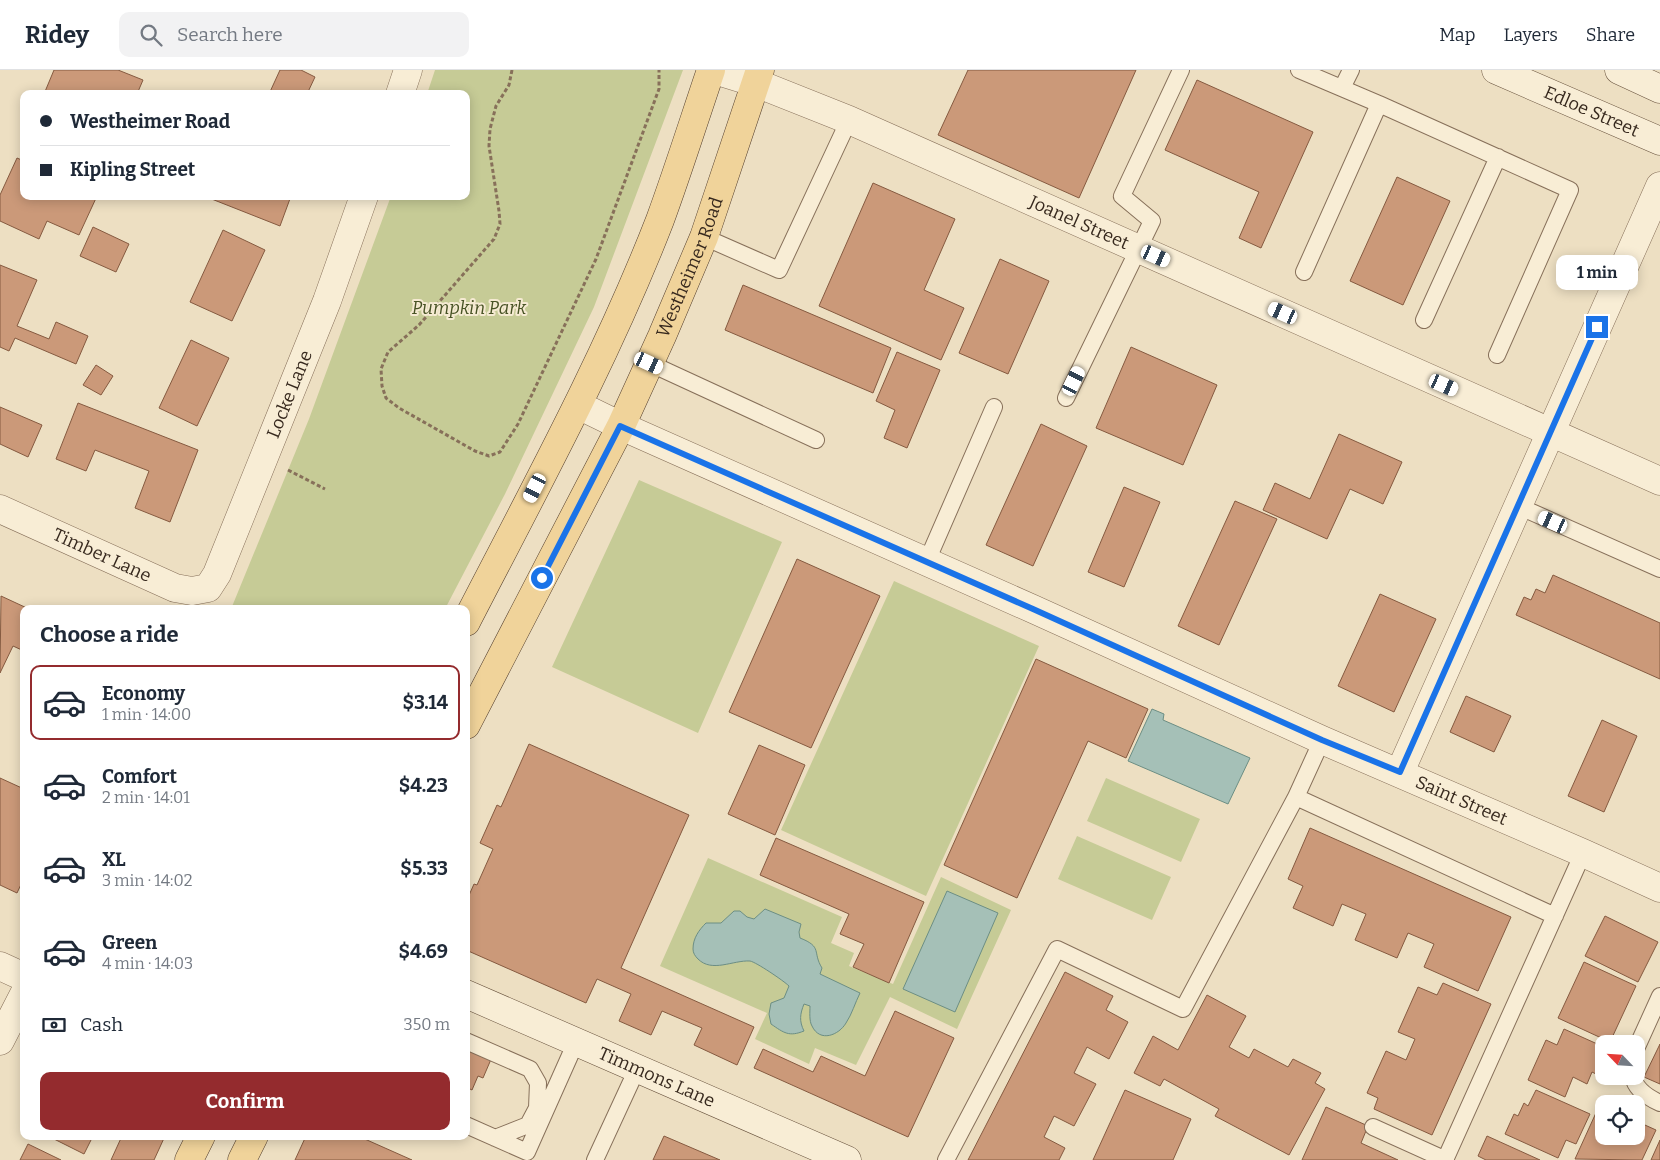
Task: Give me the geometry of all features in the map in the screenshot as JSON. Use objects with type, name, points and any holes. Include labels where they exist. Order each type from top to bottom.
[{"type":"main road","points":[[470,614],[578,405],[619,316],[660,220],[712,70]]},
{"type":"main road","name":"Westheimer Road","points":[[470,708],[474,692],[620,426],[649,363],[704,237],[758,77]]},
{"type":"main road","points":[[188,1160],[199,1140]]},
{"type":"main road","points":[[242,1160],[252,1140]]},
{"type":"street","points":[[401,90],[408,70]]},
{"type":"street","name":"Joanel Street","points":[[712,70],[758,77],[849,120],[1660,481]]},
{"type":"street","name":"Edloe Street","points":[[1496,70],[1660,141]]},
{"type":"street","points":[[1619,70],[1660,89]]},
{"type":"street","points":[[1400,772],[1660,186]]},
{"type":"street","name":"Locke Lane","points":[[208,588],[217,574],[265,458],[327,301],[363,200]]},
{"type":"street","name":"Saint Street","points":[[578,405],[620,426],[1322,740],[1400,772],[1660,888]]},
{"type":"street","name":"Timber Lane","points":[[0,509],[175,588],[192,592],[208,588]]},
{"type":"street","points":[[0,966],[20,975]]},
{"type":"street","name":"Timmons Lane","points":[[470,996],[847,1160]]},
{"type":"street","points":[[0,1040],[20,1002]]},
{"type":"lane","points":[[1066,398],[1152,221],[1122,196],[1181,70]]},
{"type":"lane","points":[[1299,70],[1570,190],[1496,355]]},
{"type":"lane","points":[[1342,88],[1351,70]]},
{"type":"lane","points":[[1304,272],[1379,104]]},
{"type":"lane","points":[[704,237],[779,270],[849,120]]},
{"type":"lane","points":[[1424,320],[1498,157]]},
{"type":"lane","points":[[649,363],[816,440]]},
{"type":"lane","points":[[927,562],[994,407]]},
{"type":"lane","points":[[1518,506],[1660,569]]},
{"type":"lane","points":[[946,1160],[1057,949],[1183,1009],[1296,797],[1322,740]]},
{"type":"lane","points":[[1296,797],[1555,916]]},
{"type":"lane","points":[[1373,1127],[1445,1160],[1583,853]]},
{"type":"lane","points":[[1642,1035],[1660,996]]},
{"type":"lane","points":[[470,1127],[527,1152],[576,1042]]},
{"type":"lane","points":[[470,1043],[530,1069],[538,1083],[537,1108],[528,1125],[495,1138]]},
{"type":"lane","points":[[596,1160],[637,1069]]},
{"type":"lane","points":[[1637,1085],[1645,1096],[1660,1103]]},
{"type":"path","points":[[512,70],[509,85],[496,106],[488,146],[500,224],[494,239],[424,318],[388,352],[381,369],[382,386],[386,398],[399,408],[475,451],[490,456],[500,452],[518,424],[596,259],[659,88],[659,70]]},
{"type":"path","points":[[265,458],[325,489]]},
{"type":"green space","name":"Pumpkin Park","points":[[435,70],[683,70],[594,307],[505,494],[447,605],[233,605],[309,419],[390,200],[470,200],[470,90],[428,90]]},
{"type":"green space","points":[[639,480],[782,542],[698,733],[552,667]]},
{"type":"green space","points":[[894,581],[1039,646],[926,896],[781,830]]},
{"type":"green space","points":[[1106,778],[1200,819],[1181,862],[1087,821]]},
{"type":"green space","points":[[1077,836],[1171,877],[1152,920],[1058,879]]},
{"type":"green space","points":[[708,858],[842,917],[831,943],[854,953],[849,966],[893,984],[941,877],[1011,910],[957,1029],[890,997],[856,1065],[815,1048],[809,1064],[755,1039],[767,1013],[660,966]]},
{"type":"water","points":[[1152,709],[1164,714],[1163,720],[1250,758],[1228,804],[1128,761]]},
{"type":"water","points":[[947,891],[998,913],[955,1012],[903,989]]},
{"type":"water","points":[[765,909],[801,924],[800,938],[812,944],[816,950],[822,968],[820,974],[860,993],[846,1023],[834,1034],[824,1036],[815,1031],[810,1022],[810,1006],[804,1004],[801,1024],[804,1031],[790,1034],[780,1030],[771,1024],[769,1014],[771,1003],[784,998],[789,986],[770,972],[750,961],[716,966],[704,963],[694,954],[693,945],[695,938],[706,923],[721,923],[734,911],[740,911],[747,917],[754,919]]},
{"type":"building","points":[[54,70],[118,70],[143,80],[139,90],[46,90]]},
{"type":"building","points":[[280,70],[301,70],[315,77],[309,90],[271,90]]},
{"type":"building","points":[[968,70],[1136,70],[1079,198],[938,135]]},
{"type":"building","points":[[1197,80],[1313,132],[1261,248],[1239,238],[1259,192],[1165,150]]},
{"type":"building","points":[[17,158],[20,159],[20,200],[95,200],[79,235],[47,221],[39,239],[0,221],[0,195]]},
{"type":"building","points":[[1397,177],[1450,201],[1403,305],[1350,281]]},
{"type":"building","points":[[873,183],[955,219],[924,290],[964,308],[941,360],[819,306]]},
{"type":"building","points":[[214,200],[290,200],[280,226]]},
{"type":"building","points":[[93,227],[129,244],[116,272],[80,256]]},
{"type":"building","points":[[223,230],[265,250],[232,321],[190,302]]},
{"type":"building","points":[[1000,259],[1049,281],[1008,374],[959,353]]},
{"type":"building","points":[[0,265],[37,280],[17,326],[49,339],[56,322],[88,336],[76,364],[15,338],[9,351],[0,347]]},
{"type":"building","points":[[743,285],[891,348],[873,393],[725,330]]},
{"type":"building","points":[[191,340],[229,358],[197,426],[159,408]]},
{"type":"building","points":[[1131,347],[1217,385],[1183,465],[1096,428]]},
{"type":"building","points":[[897,352],[940,370],[907,448],[884,438],[895,410],[876,401]]},
{"type":"building","points":[[96,365],[113,376],[101,395],[83,385]]},
{"type":"building","points":[[78,403],[198,450],[170,522],[135,508],[149,471],[95,450],[86,471],[56,459]]},
{"type":"building","points":[[0,407],[42,425],[28,457],[0,444]]},
{"type":"building","points":[[1041,424],[1087,446],[1033,566],[986,545]]},
{"type":"building","points":[[1339,434],[1402,462],[1383,504],[1350,489],[1327,539],[1263,510],[1275,483],[1310,499]]},
{"type":"building","points":[[1124,487],[1160,502],[1124,587],[1088,572]]},
{"type":"building","points":[[1235,501],[1277,519],[1219,645],[1178,626]]},
{"type":"building","points":[[797,559],[880,596],[811,748],[729,712]]},
{"type":"building","points":[[1553,575],[1660,623],[1660,679],[1516,615],[1524,597],[1531,600],[1536,589],[1545,593]]},
{"type":"building","points":[[1380,594],[1436,619],[1394,712],[1338,686]]},
{"type":"building","points":[[1,596],[20,605],[20,649],[13,646],[0,673]]},
{"type":"building","points":[[1036,659],[1148,709],[1126,758],[1088,741],[1017,898],[944,865]]},
{"type":"building","points":[[1466,696],[1511,716],[1494,752],[1450,732]]},
{"type":"building","points":[[1602,720],[1637,736],[1604,812],[1568,796]]},
{"type":"building","points":[[529,744],[689,815],[621,968],[754,1027],[737,1065],[694,1045],[702,1028],[662,1011],[651,1035],[619,1021],[631,994],[597,979],[586,1003],[470,952],[470,893],[474,884],[477,885],[493,849],[480,843],[497,805],[501,807]]},
{"type":"building","points":[[759,745],[805,765],[775,835],[728,814]]},
{"type":"building","points":[[0,778],[20,787],[20,887],[17,893],[0,885]]},
{"type":"building","points":[[1310,828],[1511,917],[1478,991],[1424,967],[1434,944],[1408,933],[1397,958],[1355,940],[1366,914],[1342,904],[1333,926],[1293,908],[1303,886],[1288,879]]},
{"type":"building","points":[[776,838],[924,902],[889,983],[853,967],[864,944],[840,934],[849,914],[760,875]]},
{"type":"building","points":[[1605,916],[1658,942],[1638,982],[1585,956]]},
{"type":"building","points":[[1584,962],[1636,986],[1613,1035],[1595,1035],[1558,1018]]},
{"type":"building","points":[[1065,972],[1113,996],[1106,1010],[1128,1022],[1109,1059],[1087,1047],[1074,1073],[1096,1084],[1074,1126],[1054,1116],[1044,1137],[1065,1148],[1059,1160],[968,1160]]},
{"type":"building","points":[[1443,983],[1491,1004],[1432,1135],[1374,1109],[1378,1098],[1367,1093],[1386,1051],[1406,1060],[1415,1039],[1398,1032],[1418,987],[1437,995]]},
{"type":"building","points":[[1207,995],[1246,1016],[1229,1047],[1249,1058],[1254,1049],[1288,1067],[1293,1059],[1321,1073],[1315,1083],[1325,1089],[1289,1155],[1215,1116],[1219,1109],[1164,1079],[1160,1086],[1134,1073],[1153,1036],[1178,1050]]},
{"type":"building","points":[[895,1011],[954,1038],[908,1137],[754,1068],[763,1049],[813,1072],[821,1056],[865,1076]]},
{"type":"building","points":[[1564,1029],[1595,1043],[1595,1074],[1592,1072],[1587,1084],[1573,1077],[1565,1097],[1528,1080],[1546,1040],[1557,1045]]},
{"type":"building","points":[[1660,1044],[1660,1084],[1645,1077]]},
{"type":"building","points":[[470,1047],[492,1057],[483,1078],[478,1076],[472,1090],[470,1089]]},
{"type":"building","points":[[1125,1090],[1191,1119],[1173,1160],[1093,1160]]},
{"type":"building","points":[[1536,1090],[1590,1114],[1576,1144],[1566,1140],[1558,1158],[1505,1134],[1514,1114],[1518,1116],[1524,1103],[1528,1106]]},
{"type":"building","points":[[1326,1107],[1368,1126],[1361,1143],[1398,1160],[1302,1160]]},
{"type":"building","points":[[1595,1115],[1595,1145],[1645,1145],[1645,1125],[1656,1130],[1642,1160],[1575,1159]]},
{"type":"building","points":[[664,1136],[720,1160],[653,1160]]},
{"type":"building","points":[[1487,1136],[1540,1160],[1486,1160],[1478,1156]]},
{"type":"building","points":[[56,1140],[91,1140],[84,1154]]},
{"type":"building","points":[[120,1140],[163,1140],[154,1160],[111,1160]]},
{"type":"building","points":[[304,1140],[367,1140],[412,1160],[295,1160]]},
{"type":"building","points":[[1660,1140],[1660,1160],[1651,1160]]},
{"type":"building","points":[[28,1144],[61,1160],[20,1160]]},
{"type":"route","points":[[542,578],[620,426],[1033,609],[1322,740],[1400,772],[1597,327]]}]
